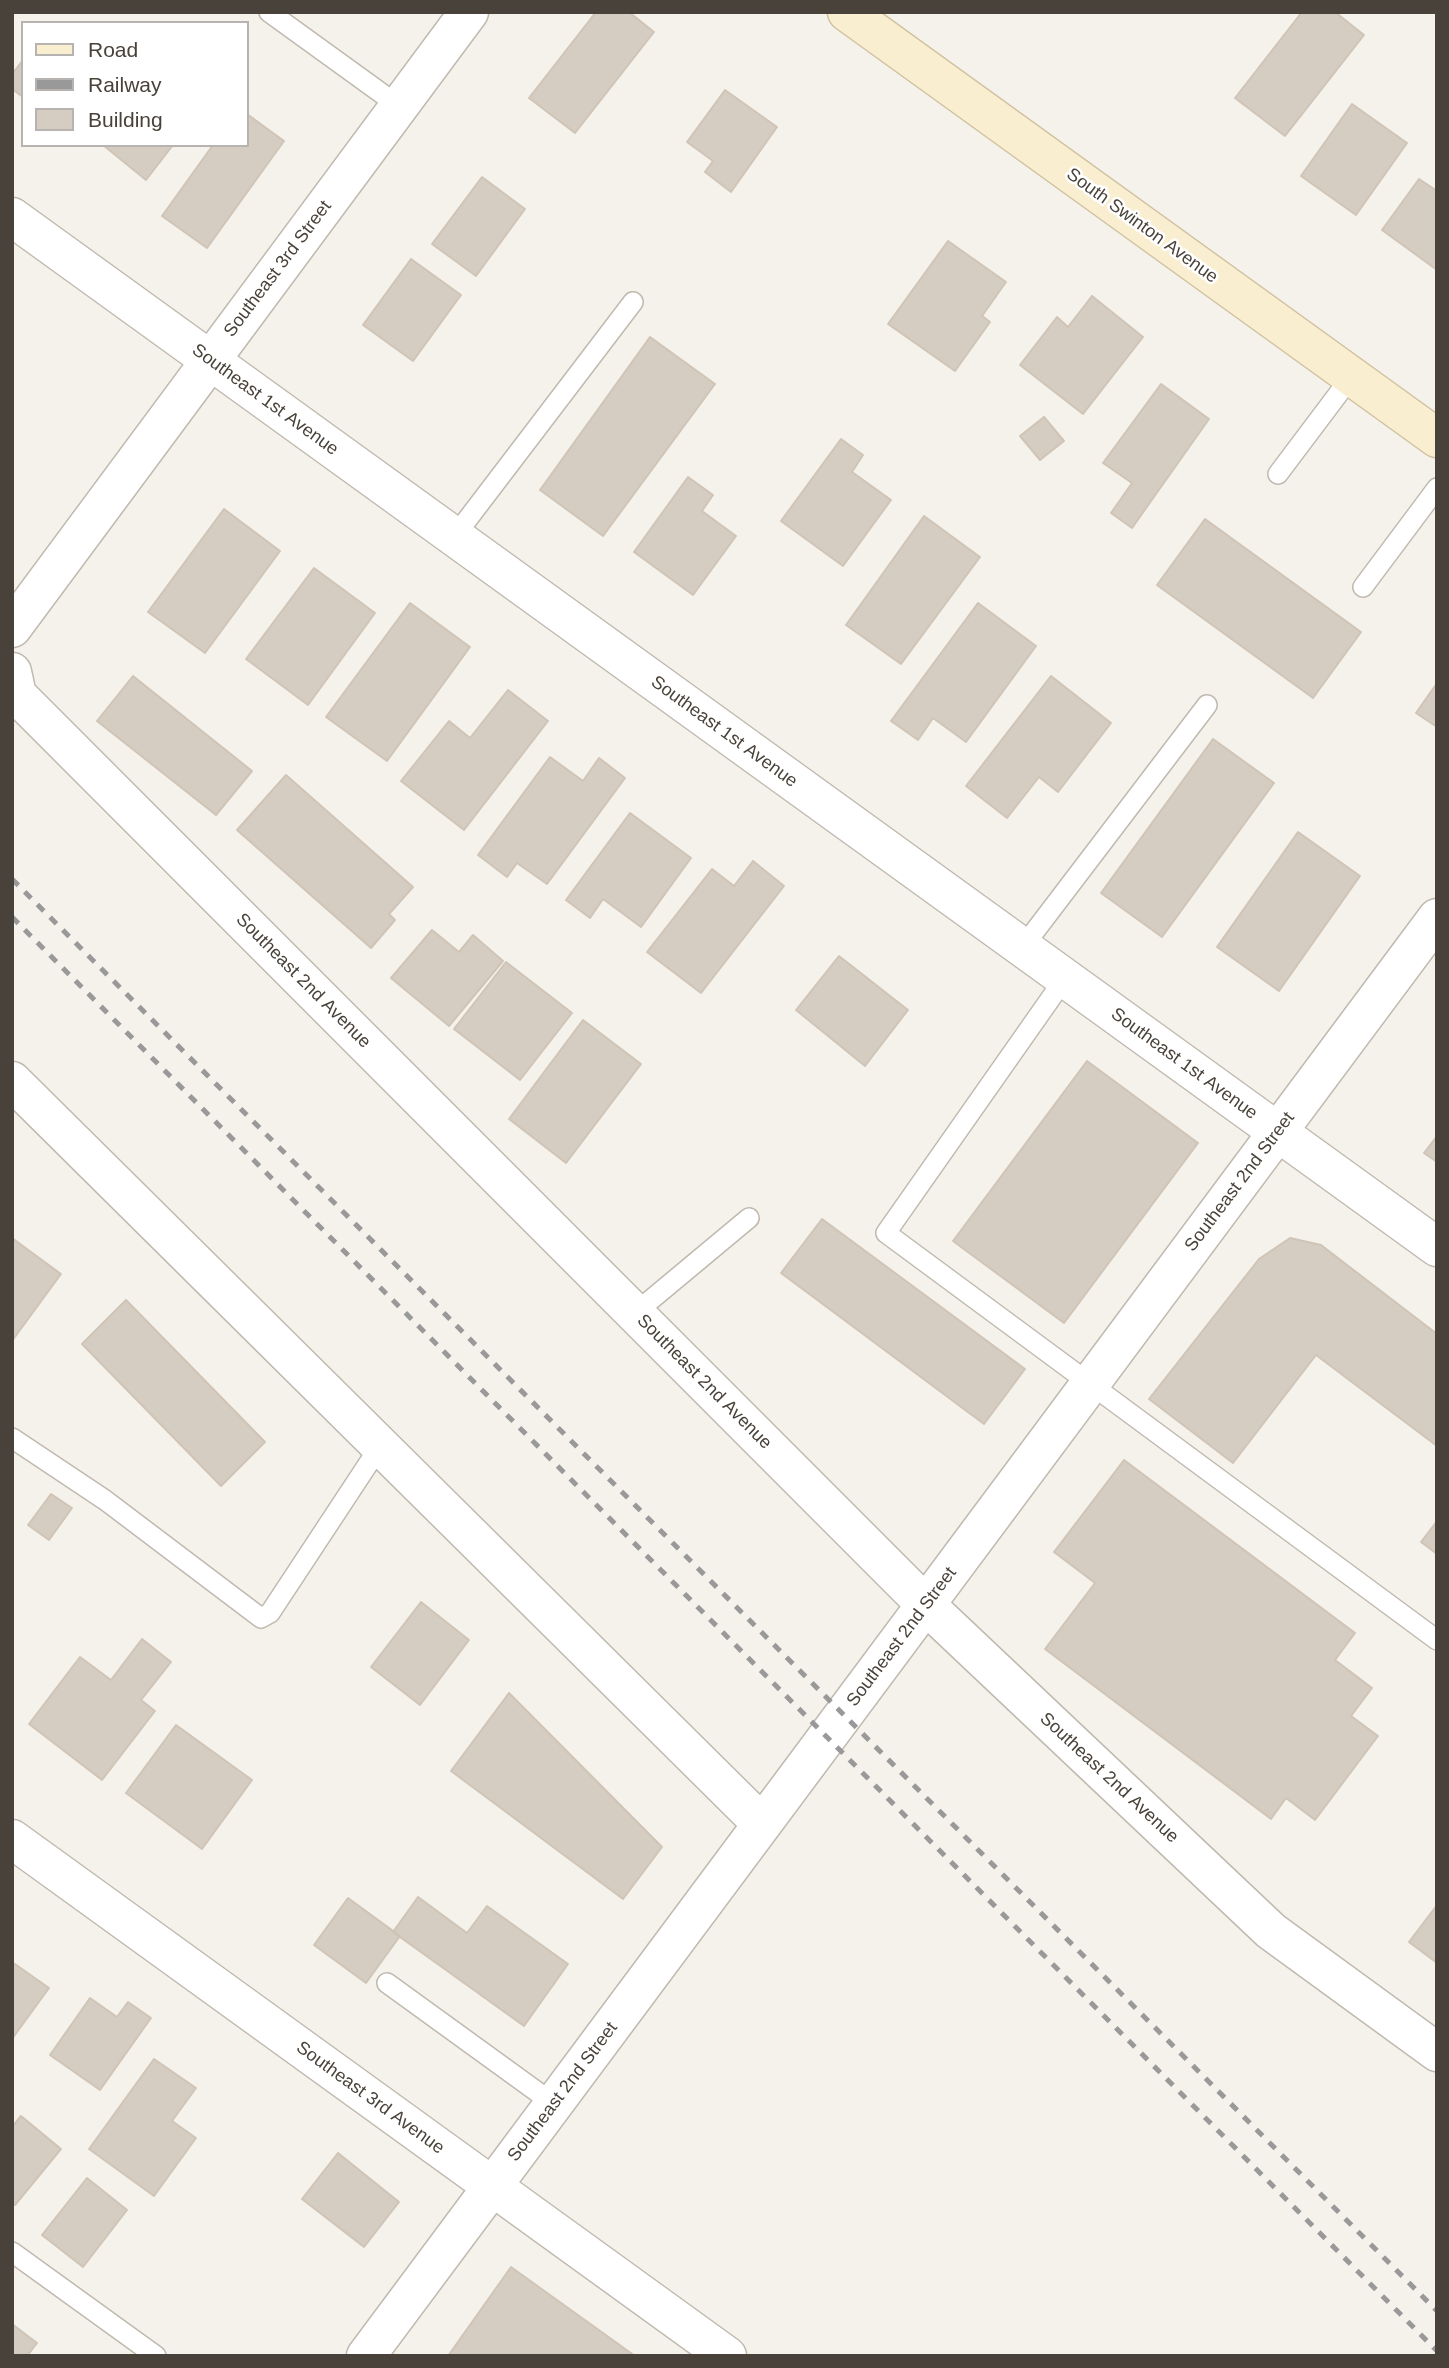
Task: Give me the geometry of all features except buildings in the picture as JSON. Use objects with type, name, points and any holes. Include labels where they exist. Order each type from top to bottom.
[{"type":"street","name":"Southeast 3rd Street","points":[[12,628],[469,12]]},
{"type":"street","name":"South Swinton Avenue","points":[[847,12],[1437,439]]},
{"type":"street","name":"Southeast 1st Avenue","points":[[12,217],[1437,1247]]},
{"type":"street","name":"Southeast 2nd Avenue","points":[[12,672],[17,695],[927,1606],[1271,1931],[1437,2052]]},
{"type":"street","name":"Southeast 2nd Street","points":[[366,2356],[1437,918]]},
{"type":"street","points":[[12,1081],[762,1824]]},
{"type":"street","name":"Southeast 3rd Avenue","points":[[12,1839],[727,2356]]},
{"type":"lane","points":[[270,12],[399,106]]},
{"type":"lane","points":[[454,537],[633,302]]},
{"type":"lane","points":[[1278,474],[1351,377]]},
{"type":"lane","points":[[1363,587],[1437,488]]},
{"type":"lane","points":[[1022,948],[1207,705]]},
{"type":"lane","points":[[1065,978],[886,1233],[1437,1640]]},
{"type":"lane","points":[[635,1313],[749,1218]]},
{"type":"lane","points":[[12,1438],[105,1500],[261,1618],[270,1613],[380,1446]]},
{"type":"lane","points":[[387,1983],[554,2104]]},
{"type":"lane","points":[[12,2252],[156,2356]]},
{"type":"railway","points":[[12,879],[1437,2311]]},
{"type":"railway","points":[[12,917],[1437,2351]]}]
